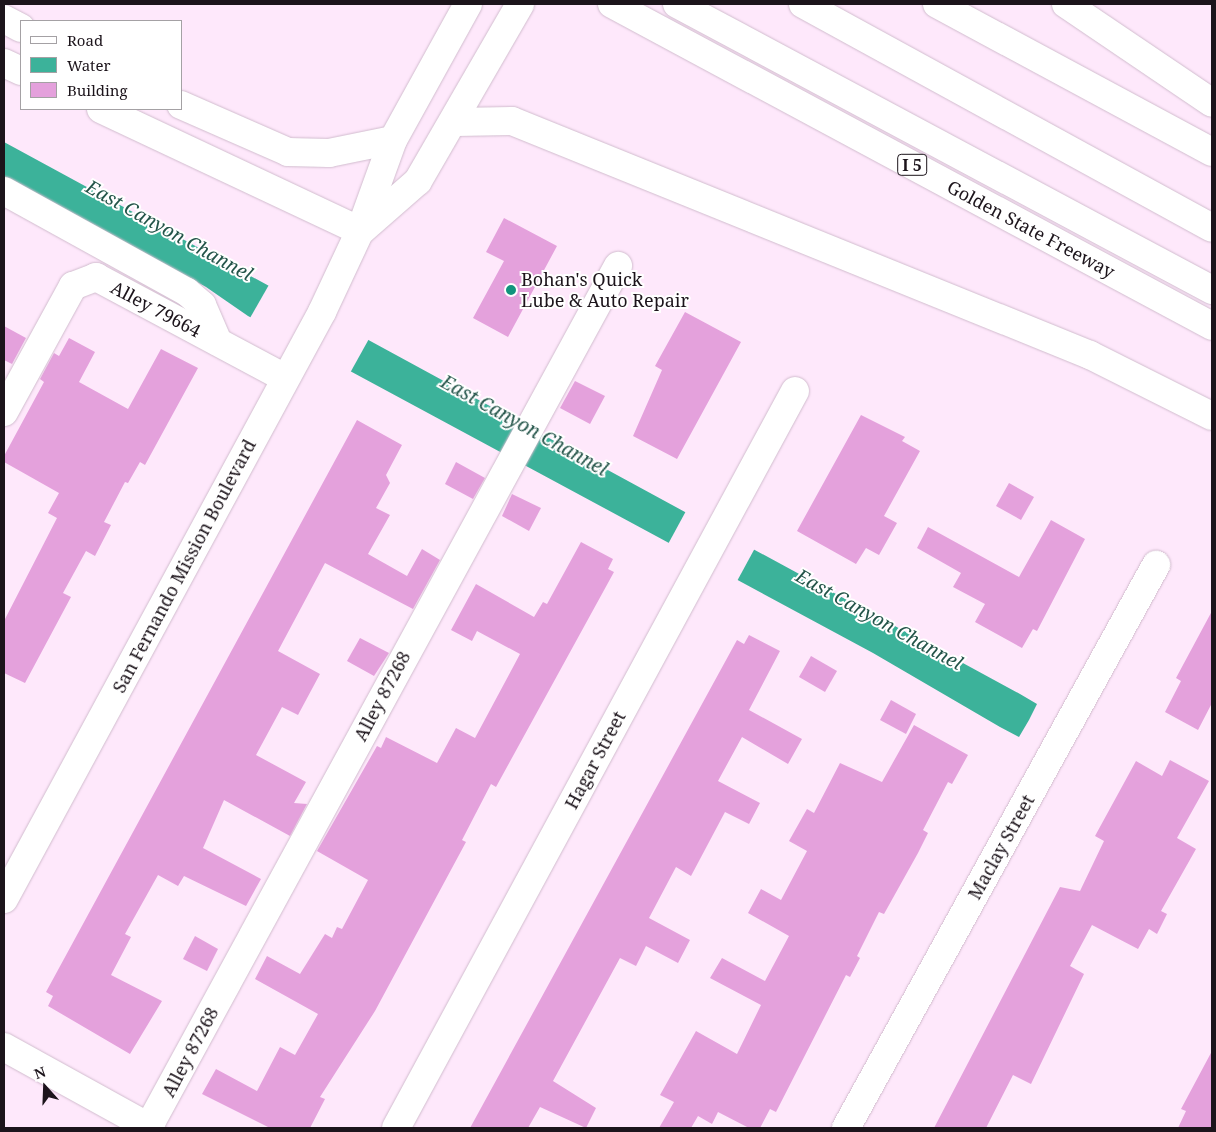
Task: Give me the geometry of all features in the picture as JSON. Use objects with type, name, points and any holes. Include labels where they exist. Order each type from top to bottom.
[{"type":"main road","name":"San Fernando Mission Boulevard","points":[[4,899],[322,312],[360,231],[393,140],[468,4]]},
{"type":"main road","name":"San Fernando Mission Boulevard","points":[[360,231],[418,181],[456,122],[520,4]]},
{"type":"main road","name":"Golden State Freeway","points":[[612,4],[1212,326]]},
{"type":"main road","points":[[677,4],[1212,290]]},
{"type":"main road","points":[[803,4],[1212,228]]},
{"type":"main road","points":[[937,4],[1212,152]]},
{"type":"main road","points":[[1066,4],[1212,103]]},
{"type":"main road","points":[[4,19],[20,27]]},
{"type":"main road","points":[[4,63],[20,71]]},
{"type":"main road","points":[[182,104],[288,152],[329,153],[393,140]]},
{"type":"main road","points":[[103,110],[360,231]]},
{"type":"main road","points":[[456,122],[512,121],[1090,355],[1212,416]]},
{"type":"main road","points":[[4,191],[187,292],[202,305],[218,342]]},
{"type":"main road","name":"Alley 87268","points":[[149,1128],[509,460],[618,266]]},
{"type":"main road","name":"Alley 79664","points":[[4,412],[73,286],[96,277],[285,378]]},
{"type":"main road","name":"Hagar Street","points":[[396,1128],[795,391]]},
{"type":"main road","name":"Maclay Street","points":[[846,1128],[1156,565]]},
{"type":"main road","points":[[4,1047],[149,1128]]},
{"type":"water","name":"East Canyon Channel","points":[[4,142],[1020,694],[1037,704],[1029,720],[1019,737],[873,653],[248,316],[206,287],[4,177]]},
{"type":"pier","points":[[270,283],[370,337],[350,373],[250,318]]},
{"type":"pier","points":[[686,511],[755,548],[736,583],[667,546]]},
{"type":"building","name":"Bohan's Quick Lube & Auto Repair","points":[[504,218],[557,246],[508,337],[473,318],[504,261],[486,252]]},
{"type":"building","points":[[685,312],[741,342],[677,459],[633,436],[662,370],[655,366]]},
{"type":"building","points":[[4,326],[26,338],[12,364],[4,360]]},
{"type":"building","points":[[69,338],[95,352],[79,382],[128,409],[161,349],[198,368],[145,465],[140,462],[128,483],[125,482],[104,522],[111,525],[95,556],[86,551],[63,593],[71,597],[25,683],[4,673],[4,621],[57,518],[48,513],[59,493],[4,462],[4,456],[44,382],[40,379],[54,353],[59,356]]},
{"type":"building","points":[[575,381],[605,396],[590,424],[560,408]]},
{"type":"building","points":[[861,415],[905,437],[902,441],[920,451],[884,516],[897,523],[879,555],[866,548],[856,564],[797,531]]},
{"type":"building","points":[[357,420],[402,445],[386,475],[390,483],[376,508],[390,515],[368,554],[407,576],[422,549],[440,560],[413,609],[325,563],[278,651],[320,674],[298,715],[282,707],[256,755],[306,782],[294,803],[307,804],[290,836],[224,800],[203,848],[261,879],[246,906],[184,876],[178,886],[158,875],[125,934],[131,937],[111,975],[162,1001],[130,1054],[48,1006],[53,996],[46,992]]},
{"type":"building","points":[[456,462],[485,478],[473,499],[445,484]]},
{"type":"building","points":[[1009,483],[1034,497],[1021,520],[996,506]]},
{"type":"building","points":[[512,494],[541,508],[529,531],[502,516]]},
{"type":"building","points":[[1051,520],[1085,539],[1037,631],[1033,629],[1022,648],[975,622],[985,604],[953,587],[961,573],[917,548],[928,527],[1019,577]]},
{"type":"building","points":[[581,542],[613,559],[608,569],[614,572],[496,787],[491,784],[462,840],[466,842],[375,1011],[320,1097],[325,1099],[310,1128],[270,1128],[202,1094],[216,1069],[257,1091],[280,1047],[295,1055],[318,1014],[255,979],[267,956],[300,974],[325,934],[332,938],[337,927],[342,929],[368,880],[317,851],[377,746],[381,748],[386,737],[437,763],[456,728],[475,738],[520,654],[477,631],[472,641],[451,630],[476,584],[534,617],[543,602],[547,604]]},
{"type":"building","points":[[1212,611],[1212,703],[1198,730],[1165,712],[1181,681],[1176,678]]},
{"type":"building","points":[[749,635],[780,651],[749,710],[802,739],[788,764],[742,737],[718,781],[760,803],[749,824],[725,812],[691,876],[676,867],[649,918],[690,940],[678,963],[646,946],[636,966],[620,958],[553,1081],[596,1108],[586,1128],[540,1107],[528,1128],[470,1128],[737,640],[744,644]]},
{"type":"building","points":[[360,638],[389,653],[374,676],[347,661]]},
{"type":"building","points":[[811,656],[837,671],[825,692],[799,677]]},
{"type":"building","points":[[891,700],[916,714],[906,734],[880,720]]},
{"type":"building","points":[[914,725],[968,755],[952,784],[948,782],[923,830],[928,833],[918,853],[884,914],[879,912],[857,956],[860,958],[850,977],[846,975],[776,1112],[770,1109],[760,1128],[749,1128],[718,1112],[712,1124],[698,1116],[691,1128],[659,1128],[674,1102],[660,1095],[696,1031],[737,1054],[761,1005],[710,978],[722,958],[765,981],[789,936],[748,913],[761,889],[781,900],[807,851],[789,841],[807,809],[814,813],[840,763],[882,782]]},
{"type":"building","points":[[1170,760],[1209,781],[1177,838],[1196,849],[1161,911],[1167,914],[1157,934],[1149,929],[1138,949],[1092,925],[1070,966],[1084,974],[1031,1084],[1013,1075],[986,1128],[934,1128],[1060,887],[1080,891],[1104,841],[1095,836],[1136,761],[1162,776]]},
{"type":"building","points":[[195,936],[218,949],[207,971],[183,959]]},
{"type":"building","points":[[1212,1051],[1212,1128],[1178,1128],[1186,1111],[1181,1109]]},
{"type":"place","name":"Bohan's Quick Lube & Auto Repair","points":[[511,290]]}]
